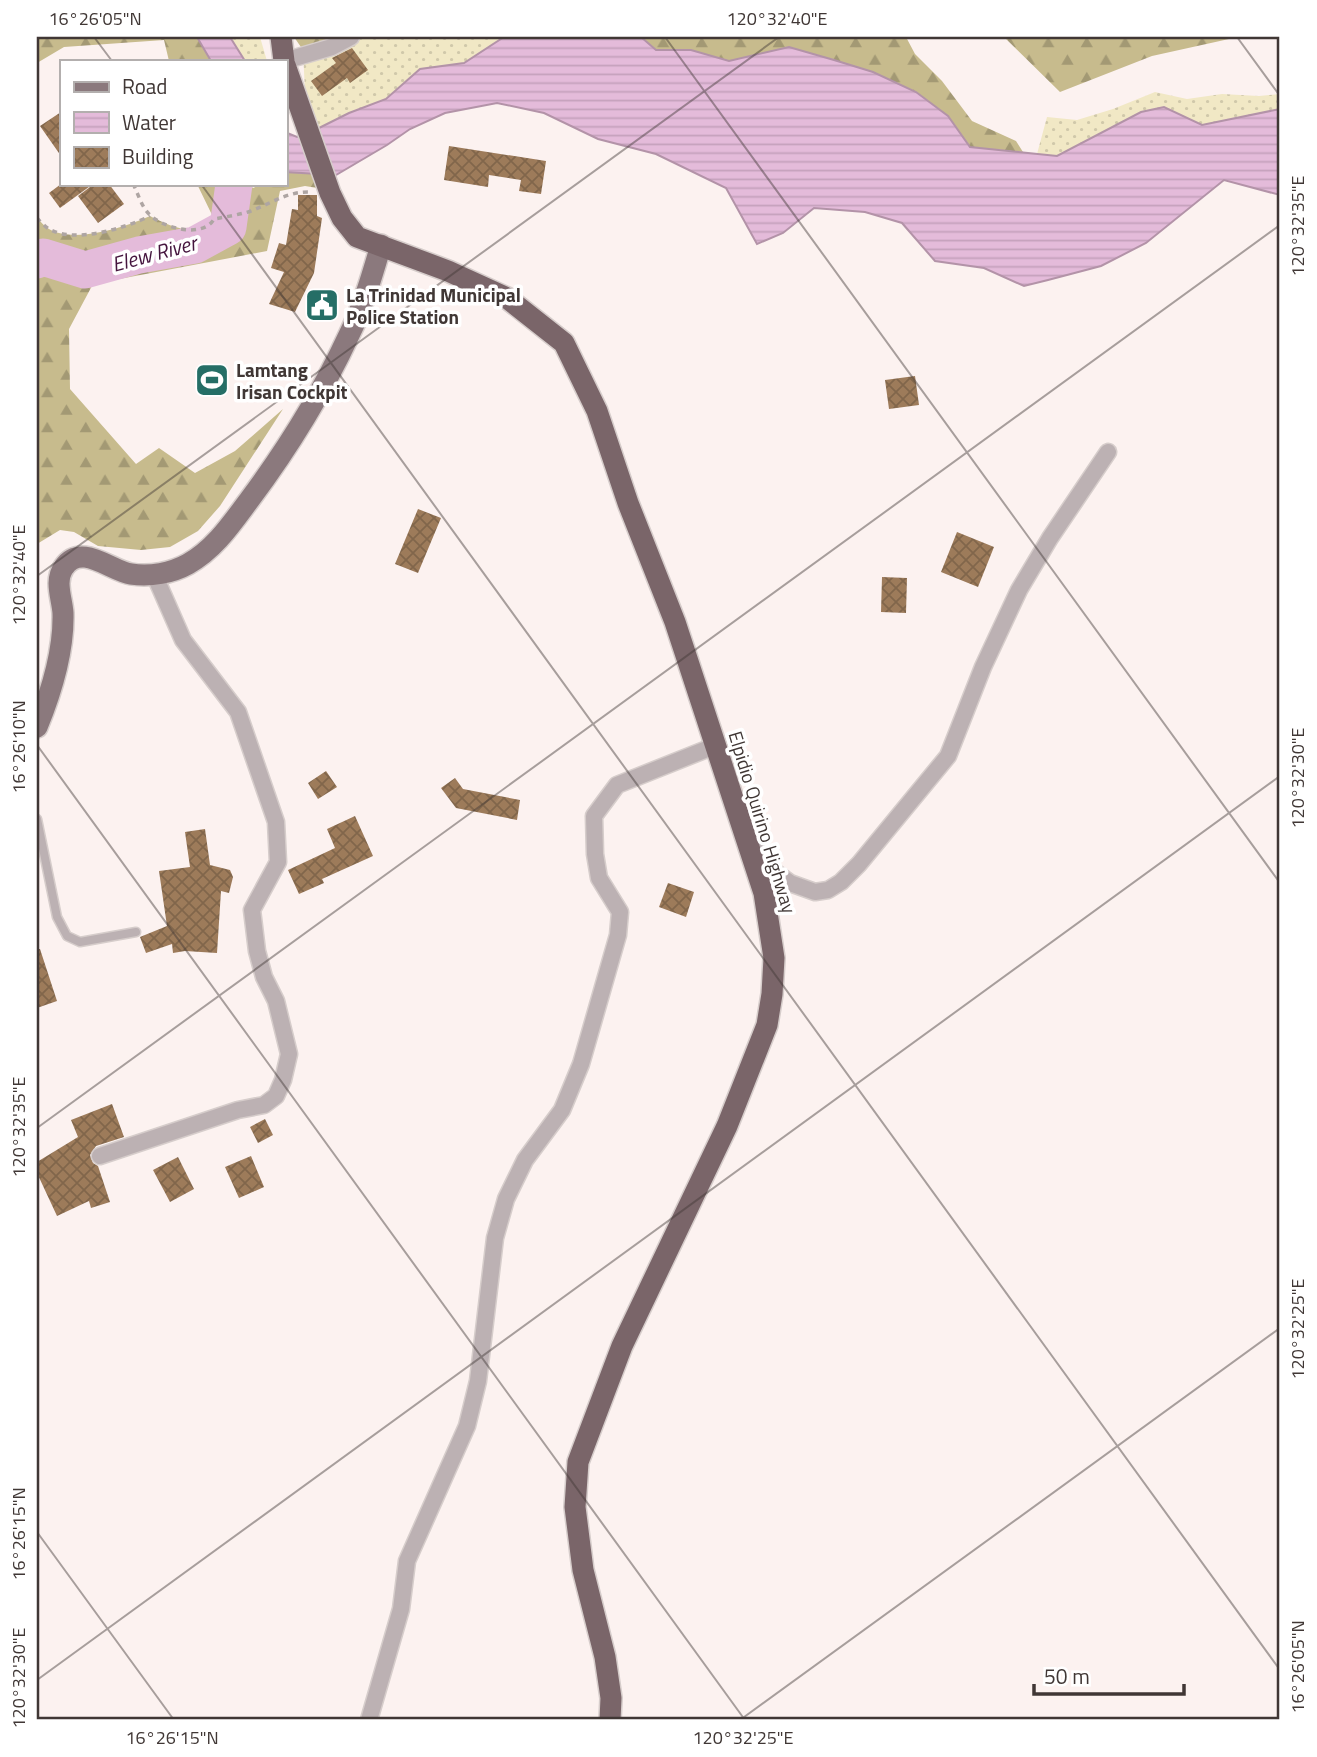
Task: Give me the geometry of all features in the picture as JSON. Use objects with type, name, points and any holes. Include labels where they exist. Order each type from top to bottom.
[{"type":"highway","name":"Elpidio Quirino Highway","points":[[281,37],[284,60]]},
{"type":"highway","name":"Elpidio Quirino Highway","points":[[287,71],[303,118],[318,185],[357,237],[448,271],[507,298],[564,342],[608,442],[628,503],[675,622],[764,893],[774,958],[767,1025],[727,1126],[622,1346],[578,1462],[575,1484],[583,1570],[605,1657],[611,1699],[610,1720]]},
{"type":"main road","points":[[37,727],[47,704],[60,650],[63,611],[59,582],[62,569],[68,561],[88,557],[131,575],[169,572],[206,552],[230,528],[277,464],[349,335],[368,289],[381,245]]},
{"type":"street","points":[[287,61],[332,47],[351,37]]},
{"type":"street","points":[[745,836],[775,872],[803,890],[828,890],[841,882],[859,864],[948,756],[983,667],[1019,590],[1050,538],[1108,452]]},
{"type":"street","points":[[100,1156],[238,1110],[264,1105],[276,1096],[289,1054],[276,1001],[264,977],[257,951],[252,910],[278,862],[276,822],[238,712],[183,640],[154,574]]},
{"type":"street","points":[[369,1720],[401,1609],[407,1561],[467,1426],[478,1381],[495,1238],[506,1199],[525,1160],[562,1110],[580,1064],[618,934],[620,912],[599,878],[595,855],[594,816],[617,785],[717,745]]},
{"type":"lane","points":[[37,819],[57,917],[67,936],[80,942],[136,932]]},
{"type":"path","points":[[134,186],[150,216],[165,225],[203,230],[210,226],[214,219],[250,211],[266,202],[318,185]]},
{"type":"path","points":[[37,218],[48,228],[61,234],[84,234],[100,233],[150,216]]},
{"type":"shaded area","points":[[230,37],[260,37],[267,60],[244,60]]},
{"type":"shaded area","points":[[339,37],[504,37],[464,63],[420,69],[386,99],[319,128],[305,92],[303,50]]},
{"type":"shaded area","points":[[1155,92],[1187,99],[1222,94],[1280,94],[1280,109],[1202,125],[1164,107],[1141,112],[1057,156],[1037,154],[1047,117],[1077,120]]},
{"type":"green space","points":[[37,37],[197,37],[210,60],[169,60],[164,40],[64,47],[37,63]]},
{"type":"green space","points":[[294,37],[339,37],[303,50]]},
{"type":"green space","points":[[641,37],[906,37],[915,54],[942,81],[972,121],[1016,141],[1023,152],[970,147],[948,116],[789,47],[729,61],[691,50],[656,50]]},
{"type":"green space","points":[[1004,37],[1238,37],[1152,56],[1060,92]]},
{"type":"green space","points":[[287,172],[311,174],[317,188],[305,186],[280,191],[267,251],[93,284],[69,329],[70,389],[136,464],[159,448],[195,473],[235,451],[283,409],[220,506],[198,531],[170,547],[141,550],[98,546],[74,532],[60,530],[37,544],[37,218],[49,229],[72,235],[114,229],[150,216],[184,229],[201,229],[209,226],[214,219],[198,186],[287,186]]},
{"type":"water","points":[[197,37],[230,37],[244,60],[210,60]]},
{"type":"water","points":[[504,37],[641,37],[656,50],[691,50],[729,61],[789,47],[873,72],[916,92],[948,116],[970,147],[1057,156],[1141,112],[1164,107],[1202,125],[1280,109],[1280,195],[1224,180],[1146,243],[1101,266],[1024,286],[984,268],[935,261],[902,223],[865,212],[814,208],[783,233],[757,244],[726,188],[656,154],[598,139],[544,113],[497,103],[445,113],[410,129],[336,175],[287,172],[287,133],[297,137],[386,99],[420,69],[464,63]]},
{"type":"building","points":[[352,48],[368,70],[350,83],[347,78],[322,96],[311,81],[336,63],[332,58]]},
{"type":"building","points":[[60,113],[60,155],[40,126]]},
{"type":"building","points":[[449,146],[546,161],[541,194],[519,191],[521,180],[489,175],[488,187],[444,180]]},
{"type":"building","points":[[60,185],[90,186],[60,208],[49,193]]},
{"type":"building","points":[[91,186],[110,186],[124,204],[98,223],[78,196]]},
{"type":"building","points":[[298,195],[317,195],[317,216],[322,218],[314,273],[295,312],[269,304],[284,272],[271,268],[279,243],[286,245],[292,209],[298,210]]},
{"type":"building","points":[[915,376],[919,405],[889,409],[885,380]]},
{"type":"building","points":[[418,509],[441,518],[418,573],[395,564]]},
{"type":"building","points":[[957,532],[994,547],[978,587],[941,572]]},
{"type":"building","points":[[882,577],[907,578],[906,613],[881,612]]},
{"type":"building","points":[[326,771],[337,787],[318,799],[308,783]]},
{"type":"building","points":[[455,778],[463,789],[520,800],[517,820],[456,808],[441,788]]},
{"type":"building","points":[[355,816],[373,856],[322,879],[324,883],[299,894],[288,870],[335,848],[327,829]]},
{"type":"building","points":[[205,829],[210,865],[230,870],[233,877],[229,893],[221,891],[217,953],[173,953],[172,944],[146,953],[140,937],[167,926],[159,871],[190,867],[185,832]]},
{"type":"building","points":[[668,883],[694,892],[686,917],[659,907]]},
{"type":"building","points":[[37,949],[40,949],[57,1001],[37,1008]]},
{"type":"building","points":[[112,1104],[124,1137],[96,1146],[90,1155],[93,1163],[98,1166],[110,1202],[91,1208],[89,1201],[57,1216],[37,1173],[37,1162],[78,1137],[71,1120]]},
{"type":"building","points":[[265,1119],[273,1135],[258,1143],[250,1127]]},
{"type":"building","points":[[251,1156],[264,1187],[239,1198],[225,1167]]},
{"type":"building","points":[[178,1157],[194,1189],[170,1202],[153,1170]]},
{"type":"waterway","name":"Elew River","points":[[37,260],[43,257],[85,270],[139,255],[195,245],[228,227],[234,186]]},
{"type":"place","name":"La Trinidad Municipal Police Station","points":[[322,305]]},
{"type":"place","name":"Lamtang Irisan Cockpit","points":[[212,380]]}]
